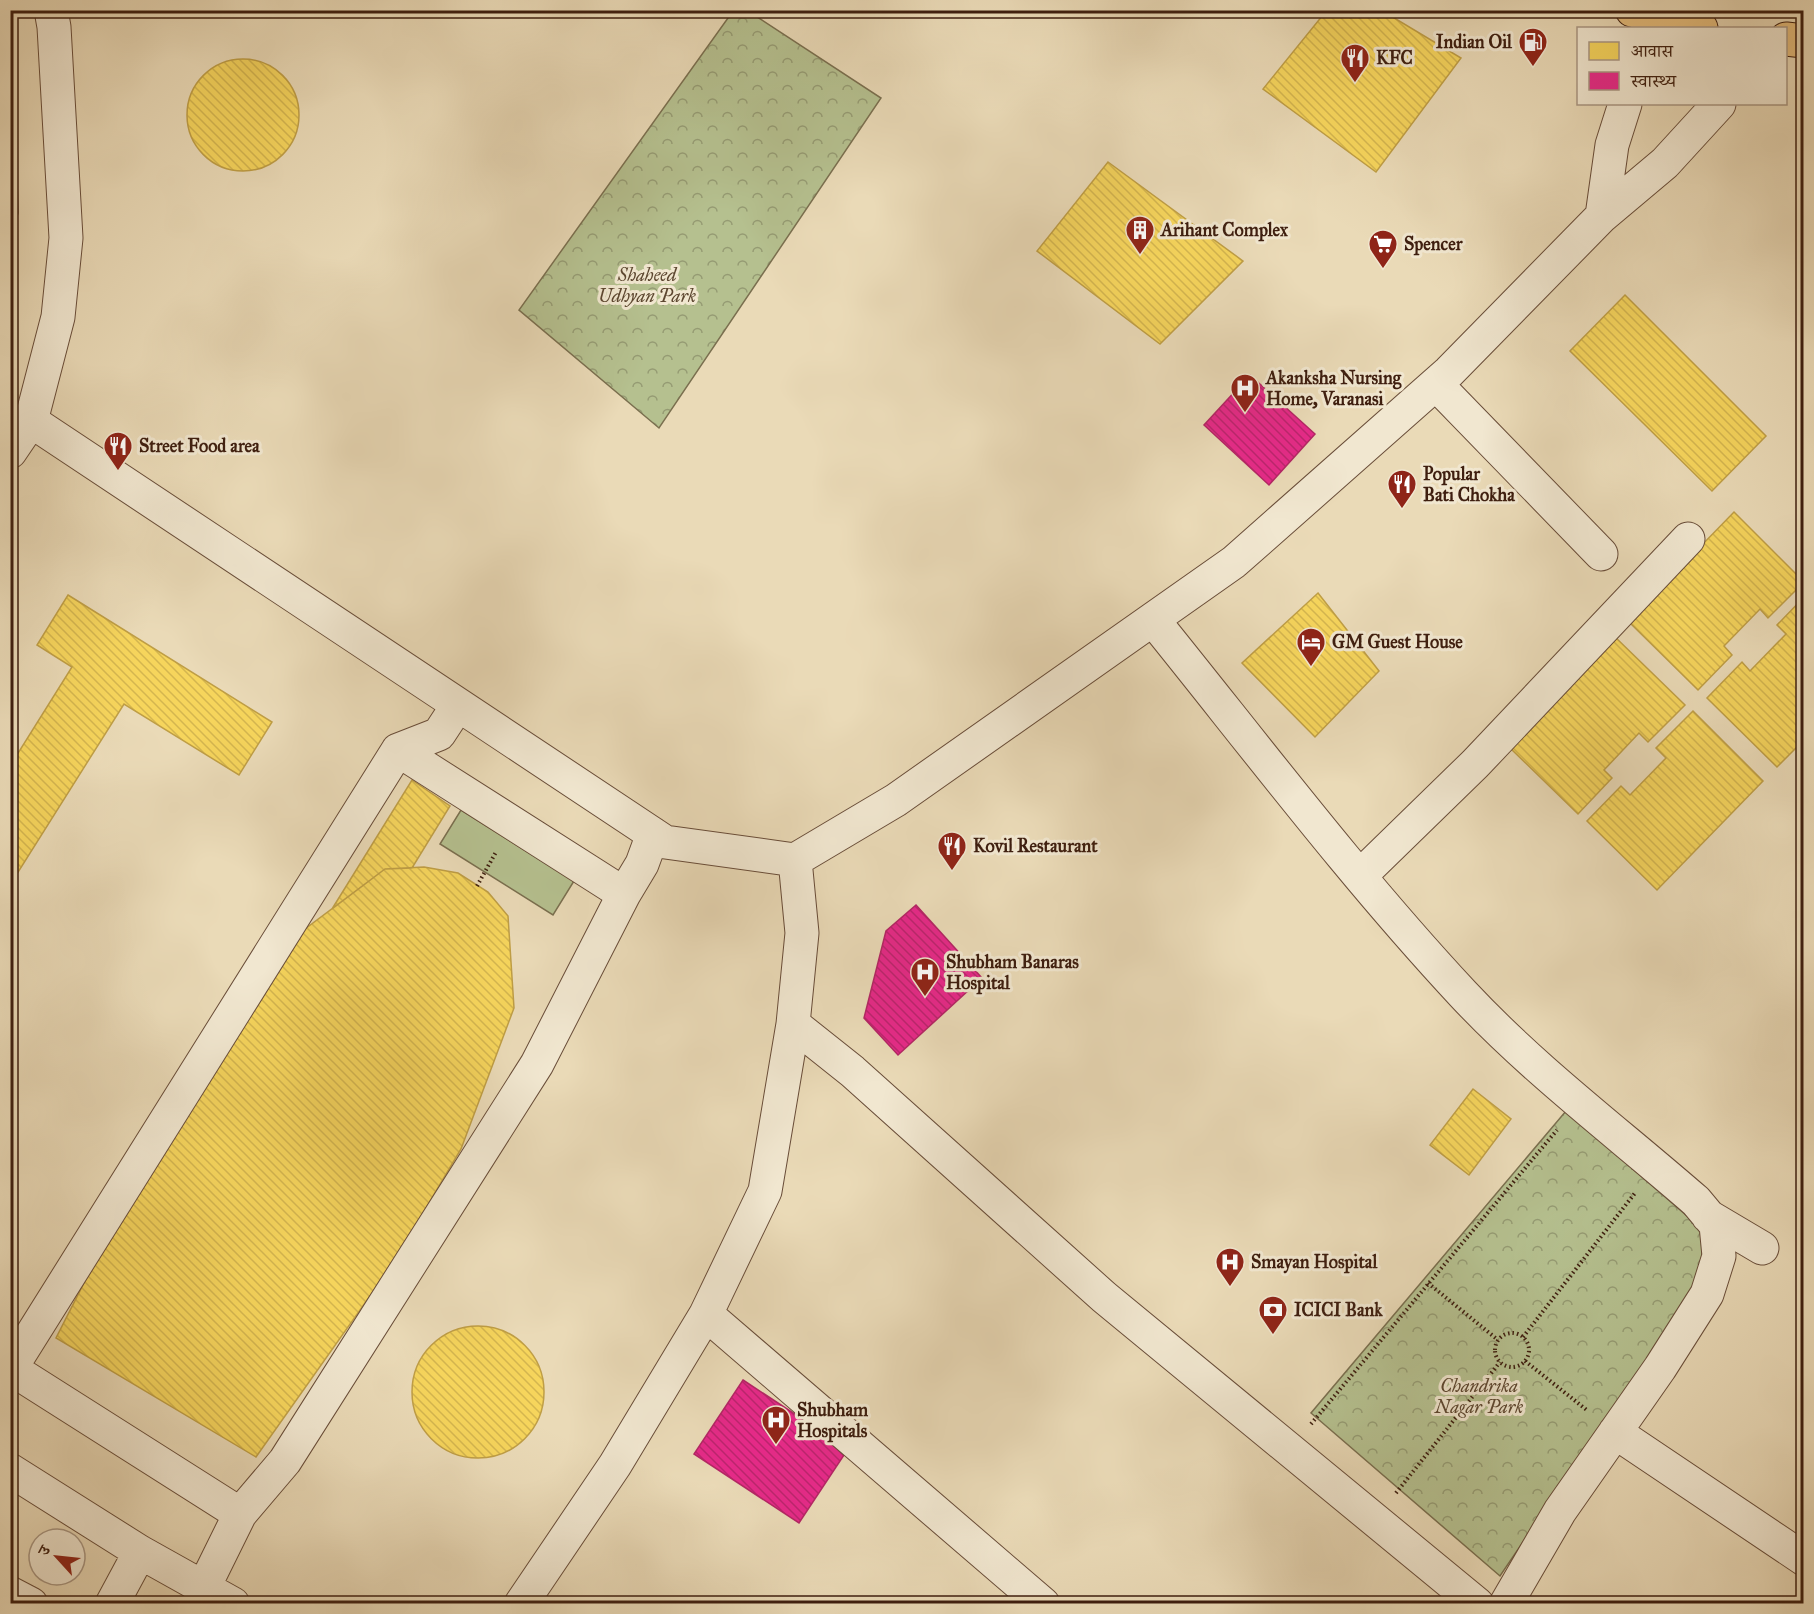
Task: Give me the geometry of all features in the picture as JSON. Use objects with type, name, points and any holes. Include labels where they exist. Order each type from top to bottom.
[{"type":"main road","points":[[1650,17],[1696,27]]},
{"type":"main road","points":[[1787,39],[1803,40]]},
{"type":"street","points":[[10,452],[31,421],[58,317],[66,238],[54,27],[51,10]]},
{"type":"street","points":[[1602,216],[1612,145],[1625,105]]},
{"type":"street","points":[[31,421],[665,842],[795,860],[896,800],[1154,621],[1234,562],[1436,384],[1602,216],[1665,163],[1718,105]]},
{"type":"street","points":[[1436,384],[1600,554]]},
{"type":"street","points":[[1361,875],[1475,764],[1688,539]]},
{"type":"street","points":[[1154,621],[1361,875],[1463,994],[1534,1064],[1656,1167],[1716,1225],[1719,1256],[1707,1294],[1560,1511],[1506,1604]]},
{"type":"street","points":[[240,1514],[11,1368],[398,750],[439,734],[458,705]]},
{"type":"street","points":[[398,750],[624,894]]},
{"type":"street","points":[[204,1587],[240,1514],[285,1461],[537,1064],[624,894],[642,864],[653,834]]},
{"type":"street","points":[[521,1604],[615,1465],[706,1314],[765,1191],[793,1024],[802,933],[795,860]]},
{"type":"street","points":[[793,1024],[852,1071],[1104,1297],[1477,1604]]},
{"type":"street","points":[[1708,1216],[1762,1248]]},
{"type":"street","points":[[706,1314],[1043,1604]]},
{"type":"street","points":[[1615,1432],[1803,1559]]},
{"type":"street","points":[[10,1470],[141,1552],[233,1604]]},
{"type":"street","points":[[112,1604],[141,1552]]},
{"type":"street","points":[[10,1593],[31,1604]]},
{"type":"path","points":[[1290,1449],[1580,1102]]},
{"type":"path","points":[[1523,1337],[1656,1167]]},
{"type":"path","points":[[1428,1283],[1498,1340]]},
{"type":"path","points":[[1512,1333],[1523,1337],[1529,1346],[1525,1362],[1510,1367],[1500,1362],[1495,1352],[1498,1340],[1512,1333]]},
{"type":"path","points":[[1375,1520],[1500,1362]]},
{"type":"path","points":[[1525,1362],[1615,1432]]},
{"type":"green space","name":"Shaheed Udhyan Park","points":[[733,11],[748,11],[881,98],[659,428],[519,310]]},
{"type":"green space","points":[[11,70],[14,83],[18,213],[11,240]]},
{"type":"green space","points":[[461,810],[574,881],[553,915],[440,844]]},
{"type":"green space","name":"Chandrika Nagar Park","points":[[1566,1111],[1702,1229],[1702,1278],[1500,1576],[1311,1413]]},
{"type":"building: आवास","points":[[1327,10],[1381,10],[1461,58],[1376,172],[1263,89]]},
{"type":"building: आवास","points":[[243,59],[265,63],[283,75],[295,93],[299,115],[295,137],[283,155],[265,167],[243,171],[221,167],[203,155],[191,137],[187,115],[191,93],[203,75],[221,63]]},
{"type":"building: आवास","name":"Arihant Complex","points":[[1108,162],[1243,261],[1160,344],[1037,251]]},
{"type":"building: आवास","points":[[1625,295],[1766,436],[1712,491],[1570,351]]},
{"type":"building: आवास","points":[[1734,512],[1804,582],[1768,618],[1760,609],[1724,646],[1732,655],[1698,690],[1628,621]]},
{"type":"building: आवास","name":"GM Guest House","points":[[1318,593],[1379,671],[1315,737],[1242,663]]},
{"type":"building: आवास","points":[[68,595],[272,722],[239,775],[124,704],[10,885],[10,766],[72,667],[37,645]]},
{"type":"building: आवास","points":[[1804,597],[1804,740],[1777,767],[1707,698],[1742,662],[1750,671],[1786,634],[1777,625]]},
{"type":"building: आवास","points":[[1613,635],[1685,705],[1648,742],[1639,733],[1604,770],[1612,778],[1578,814],[1508,746]]},
{"type":"building: आवास","points":[[1693,711],[1763,781],[1657,890],[1587,821],[1621,786],[1630,795],[1666,758],[1656,748]]},
{"type":"building: आवास","points":[[412,780],[450,806],[412,868],[385,869],[332,909]]},
{"type":"building: आवास","points":[[424,867],[458,873],[488,892],[508,916],[514,1008],[461,1149],[394,1262],[256,1457],[56,1338],[114,1224],[289,941],[385,869]]},
{"type":"building: आवास","points":[[1473,1089],[1511,1119],[1469,1175],[1430,1145]]},
{"type":"building: आवास","points":[[478,1326],[503,1331],[515,1337],[533,1355],[539,1367],[544,1392],[539,1417],[533,1429],[515,1447],[503,1453],[478,1458],[453,1453],[441,1447],[423,1429],[417,1417],[412,1392],[417,1367],[423,1355],[441,1337],[453,1331]]},
{"type":"building: स्वास्थ्य","points":[[1250,375],[1315,434],[1269,485],[1204,425]]},
{"type":"building: स्वास्थ्य","points":[[916,905],[982,978],[898,1055],[864,1018],[886,931]]},
{"type":"building: स्वास्थ्य","points":[[743,1380],[848,1449],[799,1523],[694,1454]]},
{"type":"place","name":"Indian Oil","points":[[1533,68]]},
{"type":"place","name":"KFC","points":[[1355,84]]},
{"type":"place","name":"Arihant Complex","points":[[1140,256]]},
{"type":"place","name":"Spencer","points":[[1383,270]]},
{"type":"place","name":"Akanksha Nursing Home, Varanasi","points":[[1245,414]]},
{"type":"place","name":"Street Food area","points":[[118,472]]},
{"type":"place","name":"Popular Bati Chokha","points":[[1402,510]]},
{"type":"place","name":"GM Guest House","points":[[1311,668]]},
{"type":"place","name":"Kovil Restaurant","points":[[952,872]]},
{"type":"place","name":"Shubham Banaras Hospital","points":[[925,998]]},
{"type":"place","name":"Smayan Hospital","points":[[1230,1288]]},
{"type":"place","name":"ICICI Bank","points":[[1273,1336]]},
{"type":"place","name":"Shubham Hospitals","points":[[776,1446]]}]
